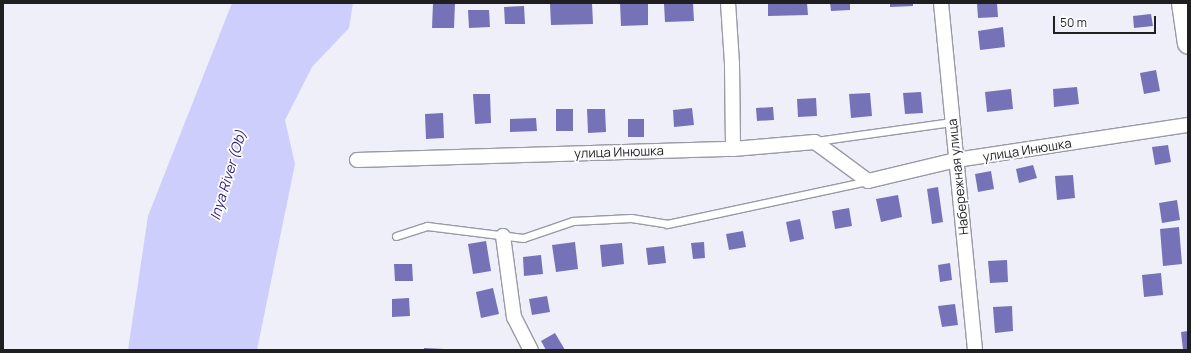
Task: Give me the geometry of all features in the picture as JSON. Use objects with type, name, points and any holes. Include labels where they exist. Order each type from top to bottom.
[{"type":"street","points":[[728,3],[732,64],[733,149]]},
{"type":"street","name":"Набережная улица","points":[[941,3],[975,350]]},
{"type":"street","points":[[1182,3],[1188,44]]},
{"type":"street","name":"улица Инюшка","points":[[868,181],[956,160],[1188,125]]},
{"type":"street","points":[[815,142],[868,181]]},
{"type":"street","name":"улица Инюшка","points":[[357,160],[733,149],[815,142]]},
{"type":"street","points":[[503,236],[514,317],[531,350]]},
{"type":"lane","points":[[815,142],[952,122]]},
{"type":"lane","name":"улица Инюшка","points":[[396,236],[428,226],[523,238],[574,221],[631,218],[667,224],[868,181]]},
{"type":"water","name":"Inya River (Ob)","points":[[232,3],[353,3],[349,28],[312,67],[285,120],[295,164],[257,350],[128,350],[148,216]]},
{"type":"building","points":[[433,3],[455,3],[454,28],[432,28]]},
{"type":"building","points":[[592,3],[593,24],[551,25],[550,4]]},
{"type":"building","points":[[620,3],[648,3],[648,25],[621,26]]},
{"type":"building","points":[[693,3],[694,21],[665,22],[664,4]]},
{"type":"building","points":[[768,3],[807,3],[808,15],[768,16]]},
{"type":"building","points":[[830,3],[850,3],[850,10],[831,11]]},
{"type":"building","points":[[890,3],[913,3],[913,6],[890,7]]},
{"type":"building","points":[[977,3],[997,3],[998,17],[978,18]]},
{"type":"building","points":[[524,6],[525,24],[505,24],[504,7]]},
{"type":"building","points":[[468,10],[489,10],[490,27],[469,28]]},
{"type":"building","points":[[1151,14],[1153,26],[1134,28],[1133,16]]},
{"type":"building","points":[[1003,27],[1005,47],[980,50],[978,31]]},
{"type":"building","points":[[1156,70],[1160,91],[1144,94],[1140,73]]},
{"type":"building","points":[[1077,87],[1079,104],[1054,107],[1053,89]]},
{"type":"building","points":[[1011,89],[1013,109],[987,112],[985,92]]},
{"type":"building","points":[[921,92],[923,113],[905,114],[903,93]]},
{"type":"building","points":[[870,93],[872,116],[851,118],[849,94]]},
{"type":"building","points":[[473,94],[490,94],[491,123],[475,124]]},
{"type":"building","points":[[816,98],[817,116],[798,117],[797,99]]},
{"type":"building","points":[[773,107],[774,120],[757,121],[756,108]]},
{"type":"building","points":[[692,108],[694,125],[674,127],[673,110]]},
{"type":"building","points":[[556,109],[573,109],[573,131],[556,131]]},
{"type":"building","points":[[587,109],[605,109],[606,132],[588,133]]},
{"type":"building","points":[[443,113],[444,138],[426,139],[425,114]]},
{"type":"building","points":[[536,118],[537,131],[510,132],[510,119]]},
{"type":"building","points":[[628,119],[644,119],[644,137],[628,137]]},
{"type":"building","points":[[1168,145],[1171,162],[1155,165],[1152,147]]},
{"type":"building","points":[[1033,165],[1037,178],[1019,183],[1016,169]]},
{"type":"building","points":[[991,171],[994,189],[978,192],[975,174]]},
{"type":"building","points":[[1073,175],[1075,198],[1057,200],[1055,176]]},
{"type":"building","points":[[938,187],[943,222],[932,224],[927,189]]},
{"type":"building","points":[[898,195],[902,217],[881,222],[876,199]]},
{"type":"building","points":[[1177,200],[1180,220],[1162,223],[1159,203]]},
{"type":"building","points":[[849,208],[852,226],[835,229],[832,211]]},
{"type":"building","points":[[800,219],[804,239],[790,242],[786,222]]},
{"type":"building","points":[[1179,227],[1182,264],[1163,266],[1160,229]]},
{"type":"building","points":[[743,231],[746,247],[729,250],[726,234]]},
{"type":"building","points":[[486,241],[491,271],[473,274],[468,244]]},
{"type":"building","points":[[575,242],[578,269],[556,272],[552,245]]},
{"type":"building","points":[[704,242],[705,258],[693,259],[691,243]]},
{"type":"building","points":[[622,243],[624,264],[602,267],[600,245]]},
{"type":"building","points":[[664,246],[666,263],[648,265],[646,248]]},
{"type":"building","points":[[541,255],[543,274],[524,276],[523,257]]},
{"type":"building","points":[[1007,260],[1008,282],[990,283],[988,261]]},
{"type":"building","points":[[950,263],[952,280],[940,282],[938,265]]},
{"type":"building","points":[[394,264],[412,264],[413,281],[395,281]]},
{"type":"building","points":[[1161,273],[1163,295],[1144,297],[1142,275]]},
{"type":"building","points":[[493,288],[499,314],[481,318],[476,292]]},
{"type":"building","points":[[547,296],[550,312],[532,315],[529,299]]},
{"type":"building","points":[[409,298],[410,316],[392,317],[392,299]]},
{"type":"building","points":[[955,304],[958,325],[942,327],[938,306]]},
{"type":"building","points":[[1012,306],[1013,331],[995,333],[993,307]]},
{"type":"building","points":[[1188,331],[1188,350],[1183,350],[1181,332]]},
{"type":"building","points":[[555,333],[565,350],[546,350],[541,341]]},
{"type":"building","points":[[424,348],[444,349],[444,350],[424,350]]}]
